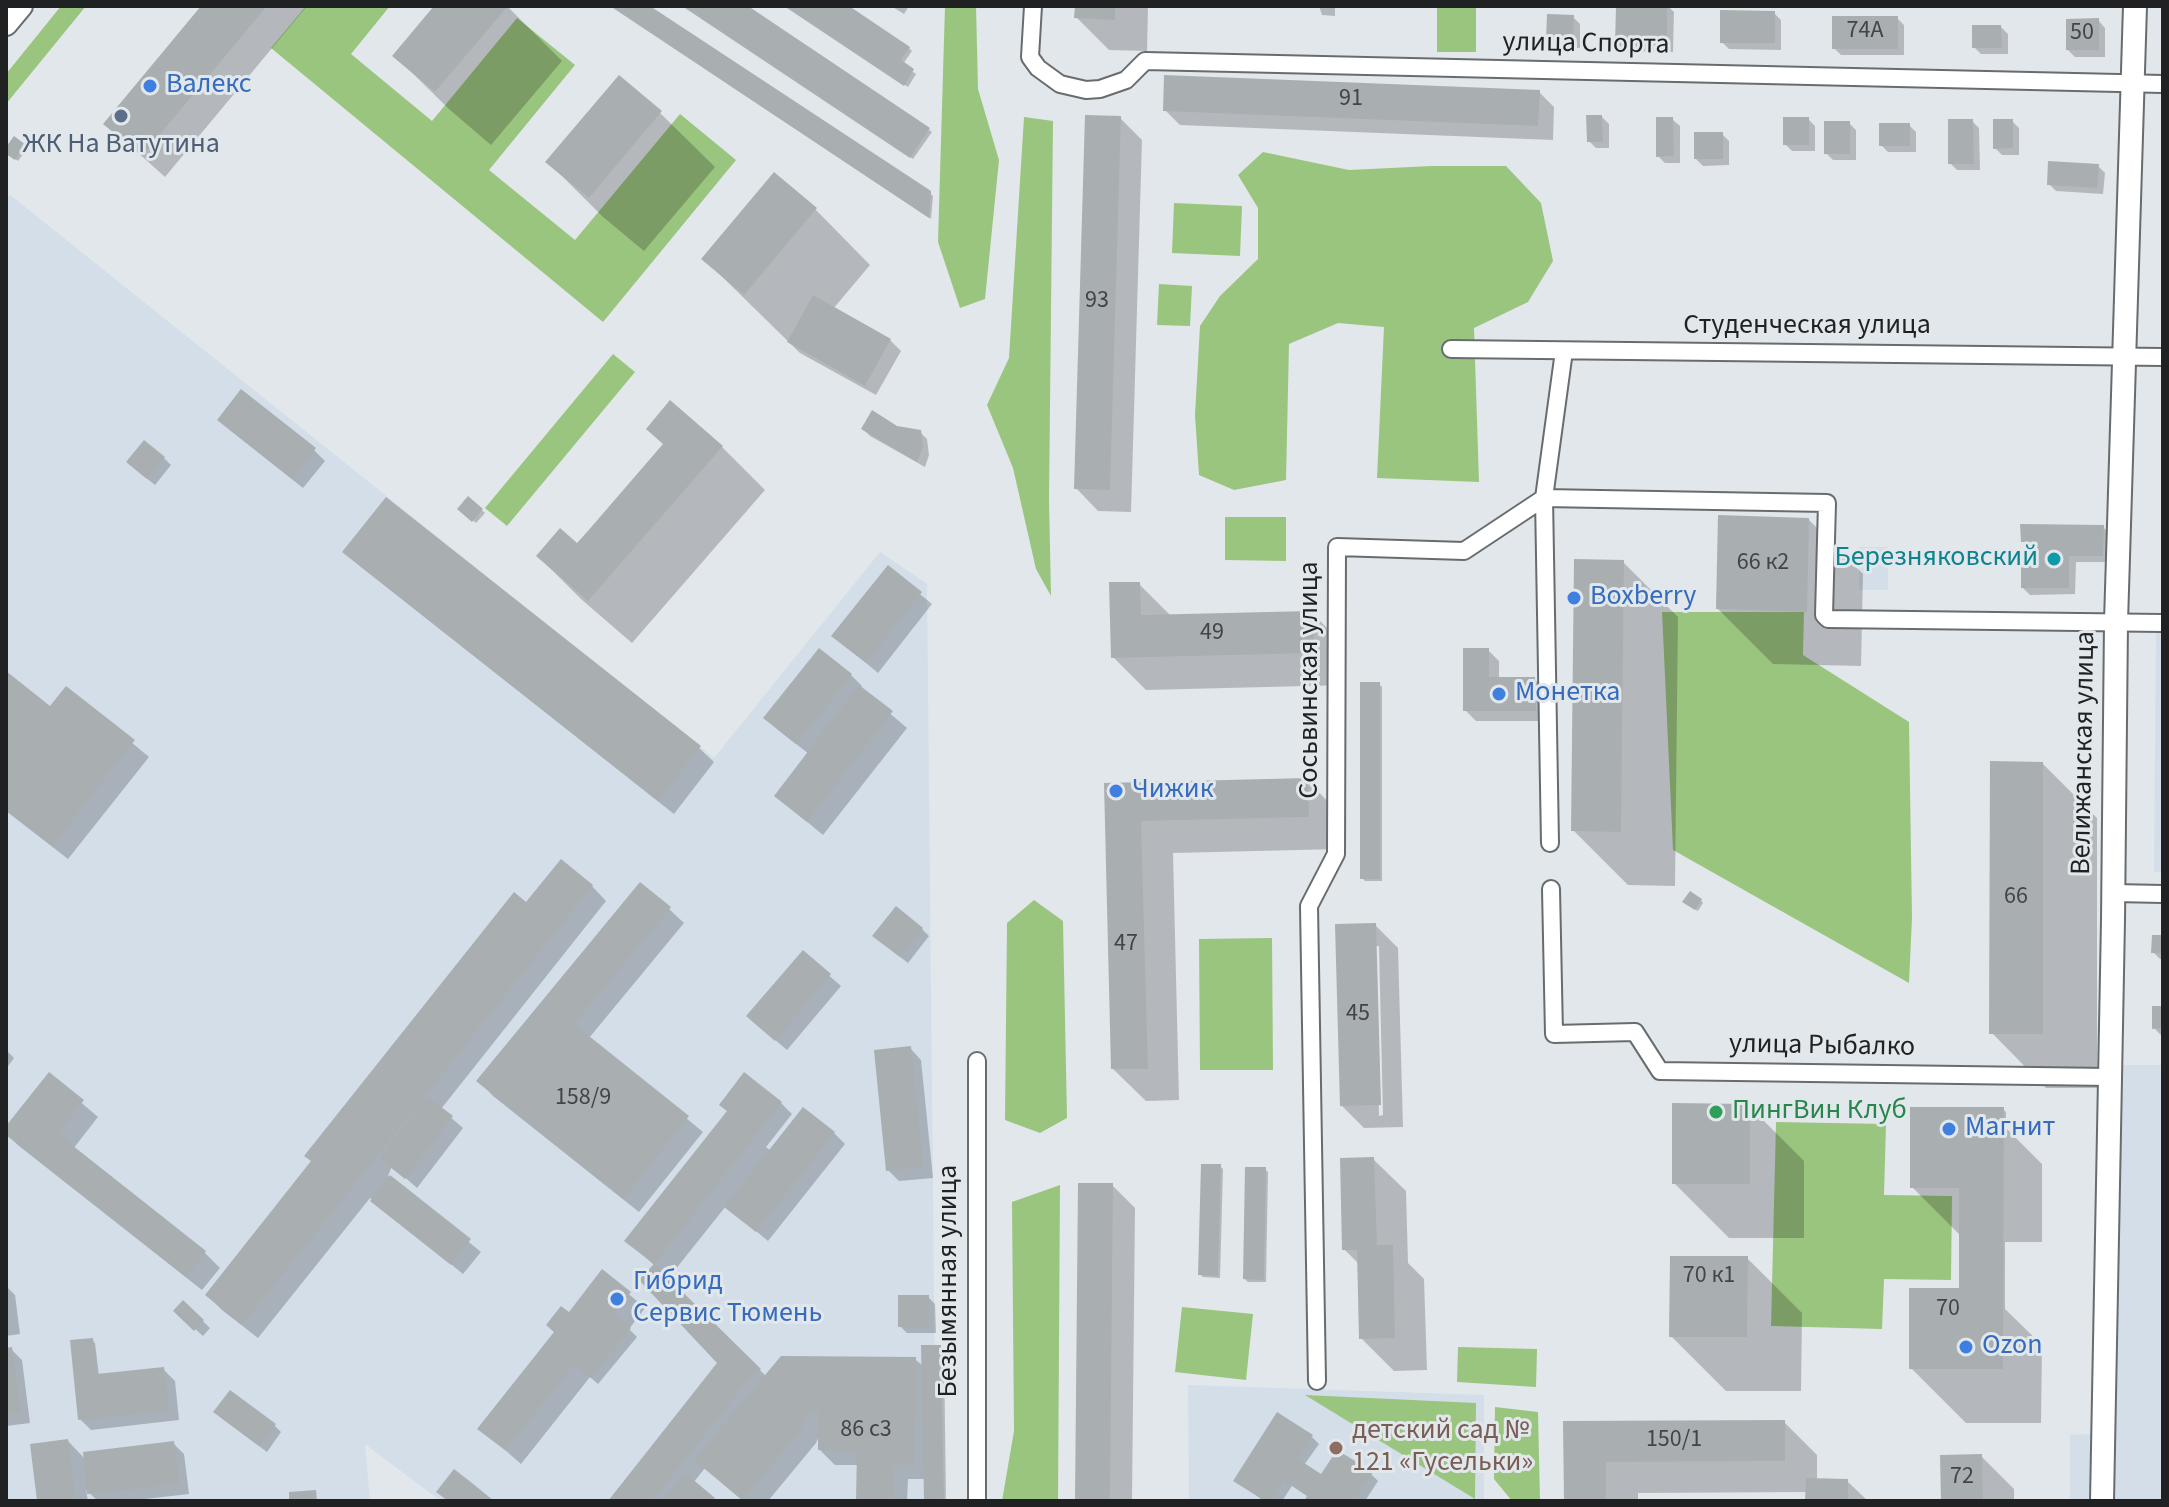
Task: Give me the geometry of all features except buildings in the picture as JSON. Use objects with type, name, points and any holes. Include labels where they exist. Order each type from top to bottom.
[{"type":"street","points":[[6,24],[21,6]]},
{"type":"street","name":"улица Спорта","points":[[1033,6],[1030,57],[1038,68],[1060,84],[1086,90],[1100,89],[1126,80],[1145,61],[2163,84]]},
{"type":"street","name":"Велижанская улица","points":[[2102,1501],[2116,622],[2135,6]]},
{"type":"street","name":"Студенческая улица","points":[[1451,349],[2163,357]]},
{"type":"street","points":[[1550,843],[1544,498],[1564,351]]},
{"type":"street","points":[[1544,498],[1827,503],[1824,615],[1828,619],[2163,623]]},
{"type":"street","name":"Сосьвинская улица","points":[[1317,1381],[1309,906],[1336,854],[1337,547],[1464,551],[1544,498]]},
{"type":"street","name":"улица Рыбалко","points":[[1551,889],[1554,1034],[1635,1032],[1660,1071],[2110,1077]]},
{"type":"street","points":[[2114,893],[2163,894]]},
{"type":"street","name":"Безымянная улица","points":[[977,1061],[977,1501]]},
{"type":"shaded area","points":[[10,195],[714,758],[880,552],[927,584],[936,1501],[441,1501],[365,1444],[370,1501],[6,1501],[6,201]]},
{"type":"shaded area","points":[[1859,547],[1888,547],[1888,590],[1859,590]]},
{"type":"shaded area","points":[[2156,633],[2163,633],[2163,872],[2154,872]]},
{"type":"shaded area","points":[[2099,1065],[2163,1065],[2163,1501],[2070,1501],[2070,1435],[2091,1434]]},
{"type":"shaded area","name":"детский сад № 121 «Гусельки»","points":[[1188,1385],[1484,1395],[1484,1501],[1189,1501]]},
{"type":"green space","points":[[61,6],[86,6],[6,104],[6,74]]},
{"type":"green space","points":[[306,6],[390,6],[351,54],[432,121],[517,18],[575,65],[489,170],[575,240],[680,114],[736,160],[603,322],[271,48]]},
{"type":"green space","points":[[945,6],[976,6],[978,89],[999,160],[985,299],[960,308],[938,242]]},
{"type":"green space","points":[[1437,6],[1476,6],[1476,52],[1437,52]]},
{"type":"green space","points":[[1024,117],[1053,121],[1049,499],[1051,596],[1036,569],[1013,468],[987,405],[1009,358]]},
{"type":"green space","points":[[1263,152],[1349,170],[1506,166],[1541,203],[1553,261],[1528,302],[1474,328],[1479,482],[1377,478],[1384,327],[1338,323],[1289,344],[1286,480],[1234,490],[1199,475],[1195,415],[1200,326],[1220,296],[1258,259],[1258,208],[1238,175]]},
{"type":"green space","points":[[1174,203],[1242,206],[1240,256],[1172,253]]},
{"type":"green space","points":[[1159,284],[1192,286],[1190,326],[1157,325]]},
{"type":"green space","points":[[613,354],[635,372],[507,526],[485,508]]},
{"type":"green space","points":[[1225,517],[1286,517],[1286,561],[1225,560]]},
{"type":"green space","points":[[1662,612],[1804,612],[1803,655],[1909,722],[1912,918],[1909,983],[1673,850]]},
{"type":"green space","points":[[1034,900],[1063,921],[1067,1118],[1040,1133],[1005,1120],[1007,923]]},
{"type":"green space","points":[[1272,938],[1273,1070],[1200,1070],[1199,939]]},
{"type":"green space","points":[[1776,1122],[1886,1124],[1884,1195],[1952,1196],[1951,1280],[1884,1279],[1882,1329],[1771,1326]]},
{"type":"green space","points":[[1060,1185],[1058,1501],[1002,1501],[1014,1431],[1012,1202]]},
{"type":"green space","points":[[1182,1307],[1253,1314],[1246,1380],[1175,1372]]},
{"type":"green space","points":[[1458,1347],[1537,1349],[1536,1387],[1457,1382]]},
{"type":"green space","points":[[1305,1395],[1476,1403],[1475,1499]]},
{"type":"green space","points":[[1495,1407],[1538,1412],[1540,1501],[1512,1501],[1494,1479]]},
{"type":"place","name":"Валекс","points":[[150,86]]},
{"type":"place","name":"ЖК На Ватутина","points":[[121,116]]},
{"type":"place","name":"Березняковский","points":[[2054,559]]},
{"type":"place","name":"Boxberry","points":[[1574,598]]},
{"type":"place","name":"Монетка","points":[[1499,694]]},
{"type":"place","name":"Чижик","points":[[1116,791]]},
{"type":"place","name":"ПингВин Клуб","points":[[1716,1112]]},
{"type":"place","name":"Магнит","points":[[1949,1129]]},
{"type":"place","name":"Гибрид Сервис Тюмень","points":[[617,1299]]},
{"type":"place","name":"Ozon","points":[[1966,1347]]},
{"type":"place","name":"детский сад № 121 «Гусельки»","points":[[1336,1448]]}]
